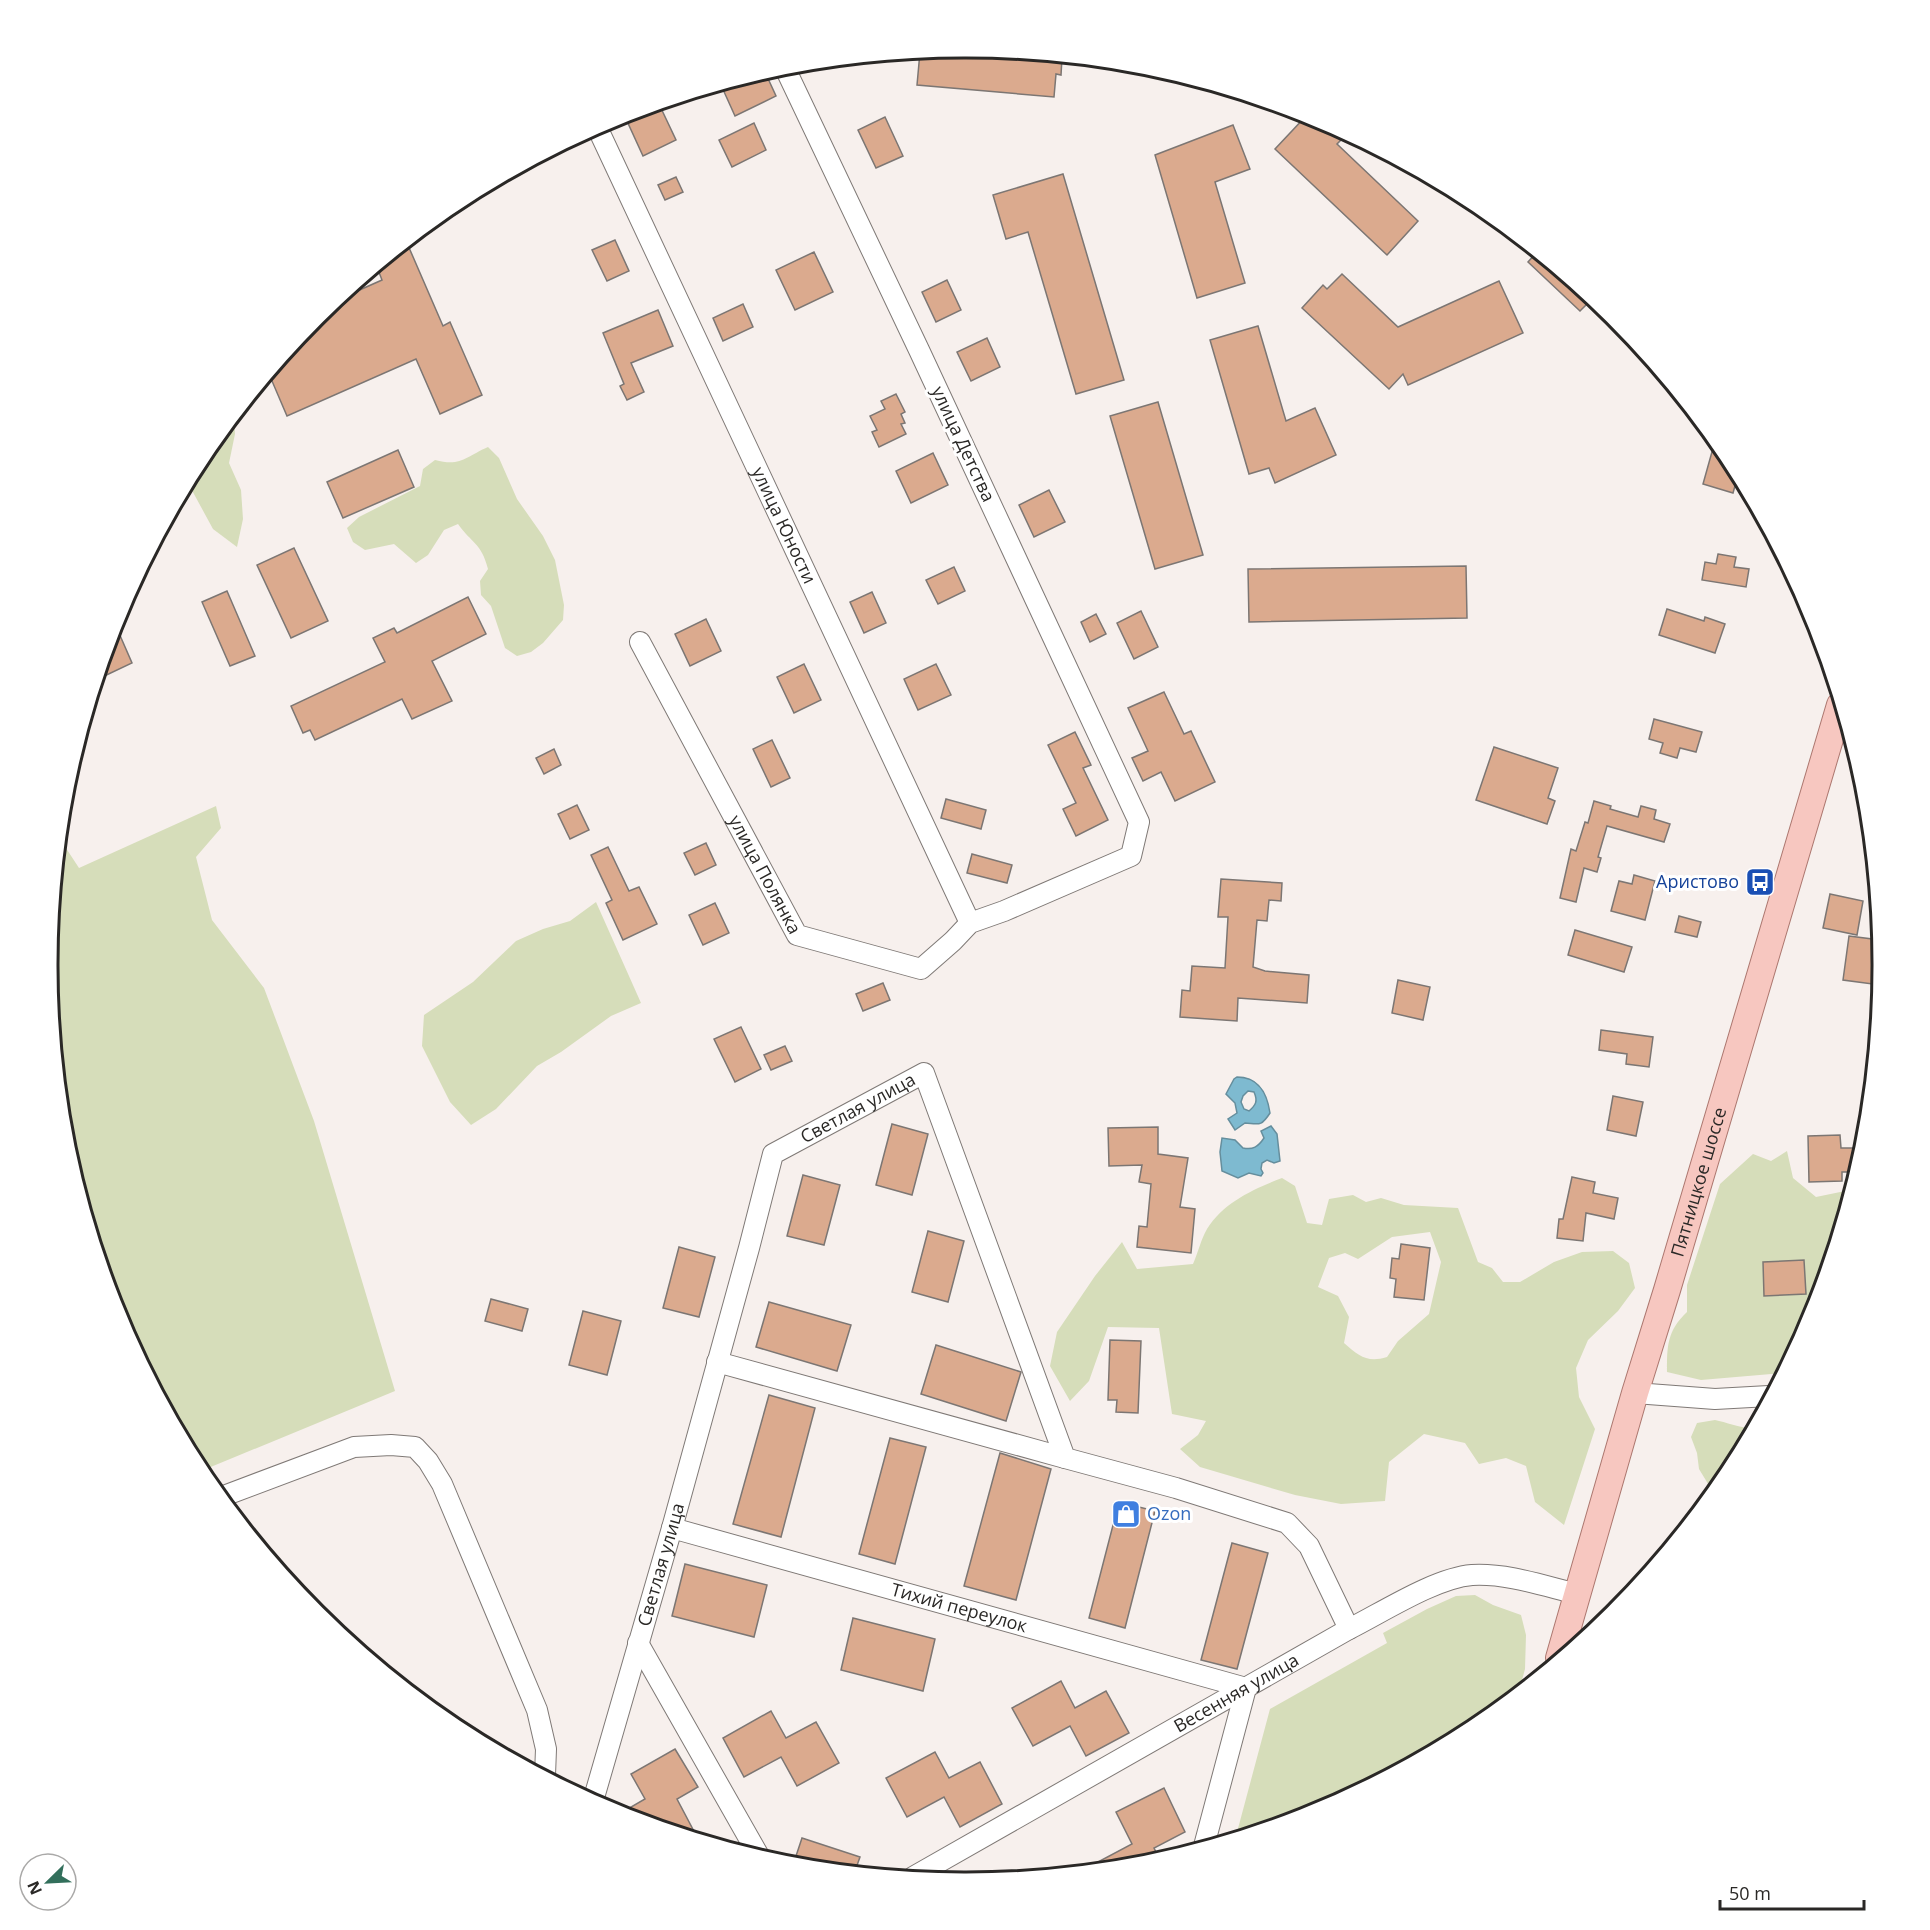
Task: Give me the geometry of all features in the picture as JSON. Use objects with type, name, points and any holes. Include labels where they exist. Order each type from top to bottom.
[{"type":"main road","name":"Пятницкое шоссе","points":[[1561,1649],[1837,716]]},
{"type":"street","name":"улица Детства","points":[[789,76],[1139,822],[1131,856],[1004,911],[970,923]]},
{"type":"street","name":"улица Юности","points":[[601,136],[970,923]]},
{"type":"street","name":"улица Полянка","points":[[640,642],[797,935],[921,969],[970,923]]},
{"type":"street","name":"Светлая улица","points":[[596,1792],[672,1528],[749,1248],[772,1154],[924,1073],[1065,1458]]},
{"type":"street","points":[[717,1362],[1176,1488],[1287,1522],[1309,1546],[1349,1629]]},
{"type":"street","points":[[1635,1393],[1715,1399],[1762,1396]]},
{"type":"street","points":[[229,1494],[354,1447],[392,1445],[415,1447],[428,1461],[442,1484],[537,1710],[546,1749],[545,1768]]},
{"type":"street","name":"Тихий переулок","points":[[672,1528],[1246,1688]]},
{"type":"street","name":"Весенняя улица","points":[[924,1871],[1349,1629],[1448,1580],[1471,1575],[1494,1576],[1577,1594]]},
{"type":"street","points":[[638,1644],[753,1846]]},
{"type":"street","points":[[1206,1839],[1246,1688]]},
{"type":"green space","points":[[235,429],[229,463],[241,490],[243,519],[237,547],[213,529],[193,491]]},
{"type":"green space","points":[[488,447],[499,458],[517,499],[543,536],[555,560],[564,605],[563,620],[543,643],[531,652],[517,656],[505,648],[491,606],[481,595],[480,581],[488,569],[482,553],[458,524],[444,530],[428,555],[416,563],[394,544],[365,550],[353,542],[347,528],[359,517],[420,486],[423,469],[435,460],[457,462]]},
{"type":"green space","points":[[216,806],[221,828],[196,857],[212,920],[264,988],[314,1121],[395,1391],[210,1467],[152,1366],[128,1312],[89,1200],[76,1142],[66,1083],[60,1024],[58,965],[60,906],[66,848],[79,868]]},
{"type":"green space","points":[[596,902],[641,1003],[611,1016],[561,1052],[537,1066],[496,1109],[471,1125],[450,1102],[422,1046],[424,1015],[473,982],[516,941],[543,929],[570,921]]},
{"type":"green space","points":[[1787,1151],[1793,1178],[1816,1197],[1843,1191],[1823,1256],[1778,1366],[1774,1374],[1701,1380],[1667,1372],[1670,1339],[1675,1326],[1687,1312],[1687,1285],[1720,1184],[1753,1154],[1771,1161]]},
{"type":"green space","points":[[1282,1178],[1295,1186],[1307,1223],[1322,1225],[1329,1199],[1353,1195],[1366,1202],[1381,1198],[1404,1205],[1458,1208],[1478,1262],[1492,1268],[1503,1282],[1520,1282],[1554,1262],[1582,1252],[1613,1251],[1629,1263],[1635,1288],[1618,1311],[1588,1340],[1576,1368],[1579,1397],[1595,1429],[1564,1525],[1535,1502],[1526,1466],[1506,1458],[1479,1464],[1465,1443],[1424,1434],[1389,1462],[1385,1501],[1341,1504],[1295,1495],[1200,1467],[1180,1449],[1198,1435],[1206,1421],[1172,1414],[1159,1328],[1108,1327],[1089,1381],[1070,1401],[1050,1366],[1057,1332],[1095,1276],[1122,1242],[1137,1269],[1193,1264],[1205,1233],[1222,1211],[1250,1192]],"holes":[[[1430,1232],[1441,1262],[1429,1314],[1398,1341],[1387,1357],[1369,1359],[1354,1352],[1344,1343],[1349,1317],[1338,1296],[1318,1287],[1329,1258],[1345,1253],[1358,1259],[1392,1237]]]},
{"type":"green space","points":[[1715,1420],[1744,1427],[1708,1484],[1699,1469],[1697,1453],[1691,1437],[1697,1423]]},
{"type":"green space","points":[[1475,1595],[1493,1605],[1521,1615],[1526,1635],[1525,1669],[1522,1680],[1469,1719],[1366,1778],[1312,1802],[1238,1829],[1270,1709],[1387,1643],[1383,1633],[1456,1596]]},
{"type":"water","points":[[1237,1077],[1251,1080],[1261,1088],[1267,1099],[1270,1113],[1262,1123],[1245,1123],[1235,1130],[1228,1119],[1237,1113],[1235,1103],[1226,1094]],"holes":[[[1248,1091],[1254,1092],[1255,1105],[1249,1111],[1244,1109],[1241,1102],[1243,1096]]]},
{"type":"water","points":[[1271,1126],[1277,1134],[1280,1161],[1274,1163],[1267,1160],[1262,1163],[1261,1176],[1249,1173],[1238,1178],[1222,1171],[1220,1152],[1222,1138],[1235,1140],[1243,1148],[1250,1149],[1257,1146],[1264,1138],[1261,1131]]},
{"type":"building","points":[[965,58],[1062,64],[1061,75],[1056,74],[1054,97],[917,85],[919,60]]},
{"type":"building","points":[[769,80],[776,96],[735,116],[724,91]]},
{"type":"building","points":[[662,111],[676,140],[643,156],[628,124]]},
{"type":"building","points":[[885,117],[903,156],[876,168],[858,130]]},
{"type":"building","points":[[754,123],[766,150],[732,167],[719,140]]},
{"type":"building","points":[[1299,123],[1340,141],[1337,144],[1418,221],[1387,255],[1275,149]]},
{"type":"building","points":[[1233,125],[1250,169],[1215,182],[1245,283],[1197,298],[1155,155]]},
{"type":"building","points":[[1063,174],[1124,380],[1076,394],[1028,232],[1006,239],[993,195]]},
{"type":"building","points":[[676,177],[683,192],[665,200],[658,185]]},
{"type":"building","points":[[615,240],[629,271],[607,281],[592,250]]},
{"type":"building","points":[[410,249],[443,326],[450,322],[482,395],[440,414],[416,359],[287,416],[272,381],[324,324],[360,290],[382,280],[379,273]]},
{"type":"building","points":[[814,252],[833,292],[795,310],[776,270]]},
{"type":"building","points":[[1532,258],[1586,305],[1580,311],[1528,262]]},
{"type":"building","points":[[1342,274],[1398,327],[1499,281],[1523,333],[1408,385],[1403,374],[1389,389],[1302,308],[1323,285],[1327,289]]},
{"type":"building","points":[[947,280],[961,310],[936,322],[922,292]]},
{"type":"building","points":[[743,304],[753,327],[723,341],[713,318]]},
{"type":"building","points":[[658,310],[673,346],[631,363],[644,392],[627,400],[620,386],[624,384],[603,333]]},
{"type":"building","points":[[1258,326],[1286,421],[1315,408],[1336,455],[1275,483],[1269,468],[1249,474],[1210,340]]},
{"type":"building","points":[[987,338],[1000,367],[971,381],[957,352]]},
{"type":"building","points":[[896,394],[905,412],[901,414],[905,423],[901,424],[906,434],[879,447],[872,432],[877,430],[870,416],[885,409],[881,401]]},
{"type":"building","points":[[1158,402],[1203,555],[1155,569],[1110,416]]},
{"type":"building","points":[[398,450],[414,487],[343,518],[327,482]]},
{"type":"building","points":[[1712,451],[1735,487],[1733,493],[1703,484]]},
{"type":"building","points":[[933,453],[948,485],[911,503],[896,471]]},
{"type":"building","points":[[1049,490],[1065,522],[1034,537],[1019,505]]},
{"type":"building","points":[[294,548],[328,621],[291,638],[257,565]]},
{"type":"building","points":[[1718,554],[1736,557],[1734,567],[1749,569],[1746,587],[1702,580],[1705,562],[1716,564]]},
{"type":"building","points":[[1466,566],[1467,618],[1249,622],[1248,569]]},
{"type":"building","points":[[954,567],[965,591],[938,604],[926,580]]},
{"type":"building","points":[[227,591],[255,656],[230,666],[202,602]]},
{"type":"building","points":[[872,592],[886,623],[864,633],[850,602]]},
{"type":"building","points":[[468,597],[486,634],[432,661],[452,701],[412,719],[402,699],[315,740],[310,730],[303,733],[291,706],[385,662],[373,638],[394,628],[397,633]]},
{"type":"building","points":[[1667,609],[1704,621],[1705,617],[1725,624],[1715,653],[1659,635]]},
{"type":"building","points":[[1141,611],[1158,647],[1134,659],[1117,623]]},
{"type":"building","points":[[1096,614],[1106,634],[1090,642],[1081,622]]},
{"type":"building","points":[[706,619],[721,651],[690,666],[675,634]]},
{"type":"building","points":[[121,637],[132,663],[107,675]]},
{"type":"building","points":[[804,664],[821,700],[794,713],[777,677]]},
{"type":"building","points":[[936,664],[951,695],[918,710],[904,679]]},
{"type":"building","points":[[1164,692],[1184,734],[1191,731],[1215,782],[1175,801],[1161,772],[1143,781],[1132,758],[1148,751],[1128,708]]},
{"type":"building","points":[[1654,719],[1702,732],[1696,752],[1680,748],[1677,758],[1660,753],[1663,743],[1649,739]]},
{"type":"building","points":[[1075,732],[1091,765],[1083,768],[1108,820],[1076,836],[1063,809],[1076,803],[1048,745]]},
{"type":"building","points":[[772,740],[790,778],[771,787],[753,749]]},
{"type":"building","points":[[1494,747],[1558,768],[1548,798],[1555,801],[1547,824],[1476,800]]},
{"type":"building","points":[[554,749],[561,765],[544,774],[536,758]]},
{"type":"building","points":[[946,799],[986,810],[981,829],[941,818]]},
{"type":"building","points":[[1594,801],[1611,806],[1610,809],[1638,817],[1641,806],[1656,810],[1654,819],[1670,824],[1664,842],[1607,826],[1598,857],[1601,858],[1597,872],[1584,868],[1576,902],[1560,898],[1571,849],[1576,851],[1585,822],[1588,823]]},
{"type":"building","points":[[577,805],[589,830],[570,839],[558,814]]},
{"type":"building","points":[[706,843],[716,865],[695,875],[684,853]]},
{"type":"building","points":[[608,847],[629,891],[639,887],[657,924],[623,940],[606,903],[612,900],[591,855]]},
{"type":"building","points":[[972,854],[1012,865],[1007,883],[967,873]]},
{"type":"building","points":[[1634,875],[1655,881],[1645,920],[1611,911],[1619,881],[1632,884]]},
{"type":"building","points":[[1221,879],[1282,883],[1281,901],[1269,900],[1267,921],[1257,920],[1253,967],[1265,971],[1309,975],[1307,1003],[1238,998],[1237,1021],[1180,1017],[1182,990],[1190,991],[1192,966],[1225,968],[1228,917],[1218,917]]},
{"type":"building","points":[[1830,894],[1863,901],[1857,935],[1823,928]]},
{"type":"building","points":[[715,903],[729,933],[703,945],[689,915]]},
{"type":"building","points":[[1679,916],[1701,922],[1697,937],[1675,932]]},
{"type":"building","points":[[1575,930],[1632,947],[1624,972],[1568,955]]},
{"type":"building","points":[[1849,936],[1871,939],[1871,984],[1843,980]]},
{"type":"building","points":[[1398,980],[1430,987],[1423,1020],[1392,1013]]},
{"type":"building","points":[[883,983],[890,1000],[863,1011],[856,994]]},
{"type":"building","points":[[741,1027],[761,1069],[735,1082],[714,1039]]},
{"type":"building","points":[[1601,1030],[1653,1037],[1649,1067],[1626,1064],[1627,1054],[1599,1050]]},
{"type":"building","points":[[785,1046],[792,1061],[771,1070],[764,1055]]},
{"type":"building","points":[[1613,1096],[1643,1102],[1636,1136],[1607,1130]]},
{"type":"building","points":[[892,1124],[928,1134],[912,1195],[876,1185]]},
{"type":"building","points":[[1158,1127],[1158,1154],[1188,1158],[1180,1207],[1195,1209],[1191,1253],[1137,1247],[1139,1226],[1147,1227],[1151,1184],[1139,1182],[1142,1165],[1109,1166],[1108,1128]]},
{"type":"building","points":[[1840,1135],[1841,1148],[1853,1148],[1847,1172],[1842,1172],[1842,1181],[1809,1182],[1808,1136]]},
{"type":"building","points":[[803,1175],[840,1185],[824,1245],[787,1236]]},
{"type":"building","points":[[1572,1177],[1595,1182],[1593,1193],[1618,1198],[1614,1219],[1586,1213],[1583,1241],[1557,1238],[1559,1219],[1563,1219]]},
{"type":"building","points":[[928,1231],[964,1241],[948,1302],[912,1292]]},
{"type":"building","points":[[1401,1244],[1430,1248],[1424,1300],[1394,1297],[1396,1279],[1390,1278],[1392,1258],[1399,1259]]},
{"type":"building","points":[[679,1247],[715,1257],[699,1317],[663,1308]]},
{"type":"building","points":[[1804,1260],[1806,1294],[1764,1296],[1763,1262]]},
{"type":"building","points":[[491,1299],[528,1309],[522,1331],[485,1321]]},
{"type":"building","points":[[769,1302],[851,1325],[837,1371],[756,1347]]},
{"type":"building","points":[[583,1311],[621,1321],[607,1375],[569,1365]]},
{"type":"building","points":[[1110,1340],[1141,1341],[1138,1413],[1116,1412],[1117,1400],[1108,1400]]},
{"type":"building","points":[[936,1345],[1021,1372],[1006,1421],[921,1394]]},
{"type":"building","points":[[769,1395],[815,1408],[781,1537],[733,1524]]},
{"type":"building","points":[[890,1438],[926,1447],[895,1564],[859,1554]]},
{"type":"building","points":[[1000,1453],[1051,1469],[1016,1600],[964,1586]]},
{"type":"building","points":[[1119,1502],[1155,1511],[1125,1628],[1089,1618]]},
{"type":"building","points":[[1232,1543],[1268,1553],[1237,1669],[1201,1660]]},
{"type":"building","points":[[685,1564],[767,1585],[754,1637],[672,1616]]},
{"type":"building","points":[[853,1618],[935,1639],[923,1691],[841,1670]]},
{"type":"building","points":[[1061,1681],[1075,1708],[1106,1691],[1129,1733],[1086,1756],[1070,1726],[1033,1746],[1012,1708]]},
{"type":"building","points":[[771,1711],[786,1738],[816,1722],[839,1763],[797,1786],[781,1757],[744,1777],[723,1738]]},
{"type":"building","points":[[675,1749],[698,1787],[677,1799],[693,1829],[631,1807],[645,1799],[631,1774]]},
{"type":"building","points":[[935,1752],[949,1778],[980,1762],[1002,1804],[960,1827],[944,1797],[907,1817],[886,1778]]},
{"type":"building","points":[[1164,1788],[1185,1832],[1154,1848],[1155,1851],[1100,1861],[1132,1844],[1116,1812]]},
{"type":"building","points":[[802,1838],[860,1857],[857,1865],[796,1855]]},
{"type":"place","name":"Аристово","points":[[1760,882]]},
{"type":"place","name":"Ozon","points":[[1126,1514]]}]
